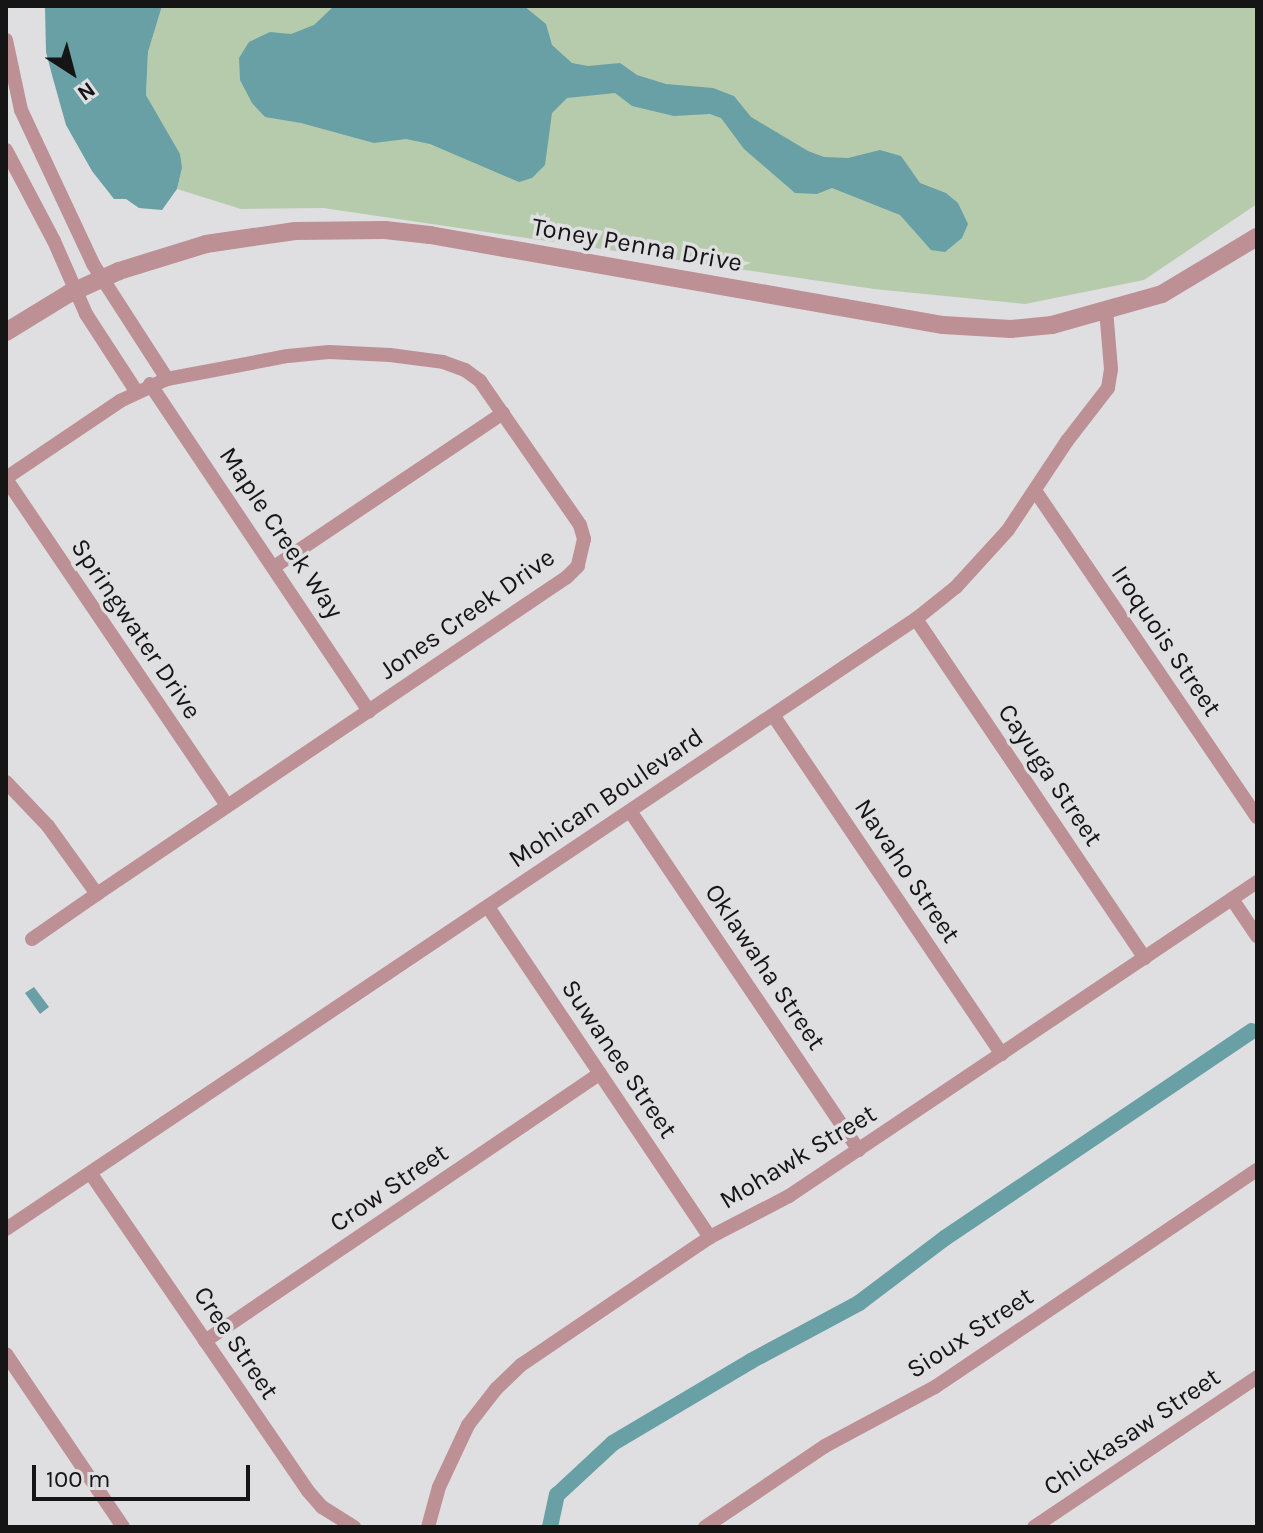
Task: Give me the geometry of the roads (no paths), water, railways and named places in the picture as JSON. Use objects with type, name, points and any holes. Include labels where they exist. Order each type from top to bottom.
[{"type":"street","points":[[6,40],[21,110],[100,280],[167,379]]},
{"type":"street","name":"Maple Creek Way","points":[[6,150],[77,290],[86,314],[274,567],[369,711]]},
{"type":"street","name":"Toney Penna Drive","points":[[6,332],[100,280],[206,244],[295,231],[355,229],[430,235],[943,325],[1011,329],[1052,325],[1162,294],[1257,237]]},
{"type":"street","name":"Mohican Boulevard","points":[[6,1229],[916,619],[984,560],[1036,492],[1067,441],[1108,388],[1111,369],[1106,310]]},
{"type":"street","name":"Jones Creek Drive","points":[[6,479],[143,388],[167,379],[288,356],[379,353],[443,362],[465,370],[491,393],[580,525],[584,539],[579,563],[567,577],[32,939]]},
{"type":"street","points":[[274,567],[503,413]]},
{"type":"street","name":"Springwater Drive","points":[[6,479],[227,805]]},
{"type":"street","name":"Iroquois Street","points":[[1036,492],[1257,817]]},
{"type":"street","name":"Cayuga Street","points":[[916,619],[1145,958]]},
{"type":"street","name":"Navaho Street","points":[[773,715],[1002,1054]]},
{"type":"street","points":[[6,782],[43,820],[97,894]]},
{"type":"street","name":"Oklawaha Street","points":[[630,811],[859,1150]]},
{"type":"street","name":"Mohawk Street","points":[[428,1527],[451,1455],[496,1389],[539,1351],[710,1237],[789,1196],[1257,882]]},
{"type":"street","points":[[1232,899],[1257,936]]},
{"type":"street","name":"Suwanee Street","points":[[488,907],[710,1237]]},
{"type":"street","name":"Crow Street","points":[[205,1341],[600,1074]]},
{"type":"street","name":"Sioux Street","points":[[705,1527],[825,1446],[935,1387],[1257,1170]]},
{"type":"street","name":"Cree Street","points":[[91,1174],[308,1491],[322,1507],[354,1527]]},
{"type":"street","points":[[6,1354],[123,1527]]},
{"type":"street","name":"Chickasaw Street","points":[[1034,1527],[1257,1377]]},
{"type":"water","points":[[45,6],[162,6],[148,52],[146,95],[180,154],[182,168],[177,189],[162,210],[139,208],[126,199],[114,199],[92,171],[66,125],[46,52]]},
{"type":"water","points":[[334,6],[524,6],[546,24],[552,45],[572,63],[588,66],[620,63],[637,75],[666,84],[713,88],[734,96],[751,117],[808,151],[824,157],[848,158],[880,150],[901,156],[920,183],[946,193],[958,203],[968,224],[962,238],[945,252],[931,250],[900,215],[832,188],[817,194],[795,193],[744,149],[721,118],[710,114],[674,116],[632,106],[615,93],[567,98],[552,113],[545,165],[532,178],[519,182],[430,144],[406,139],[374,143],[301,123],[265,117],[252,103],[240,80],[239,58],[249,42],[270,32],[291,34],[314,25]]},
{"type":"water","points":[[34,987],[49,1007],[40,1014],[25,993]]},
{"type":"waterway","points":[[550,1527],[557,1495],[613,1443],[751,1361],[859,1303],[945,1238],[1252,1031]]}]
